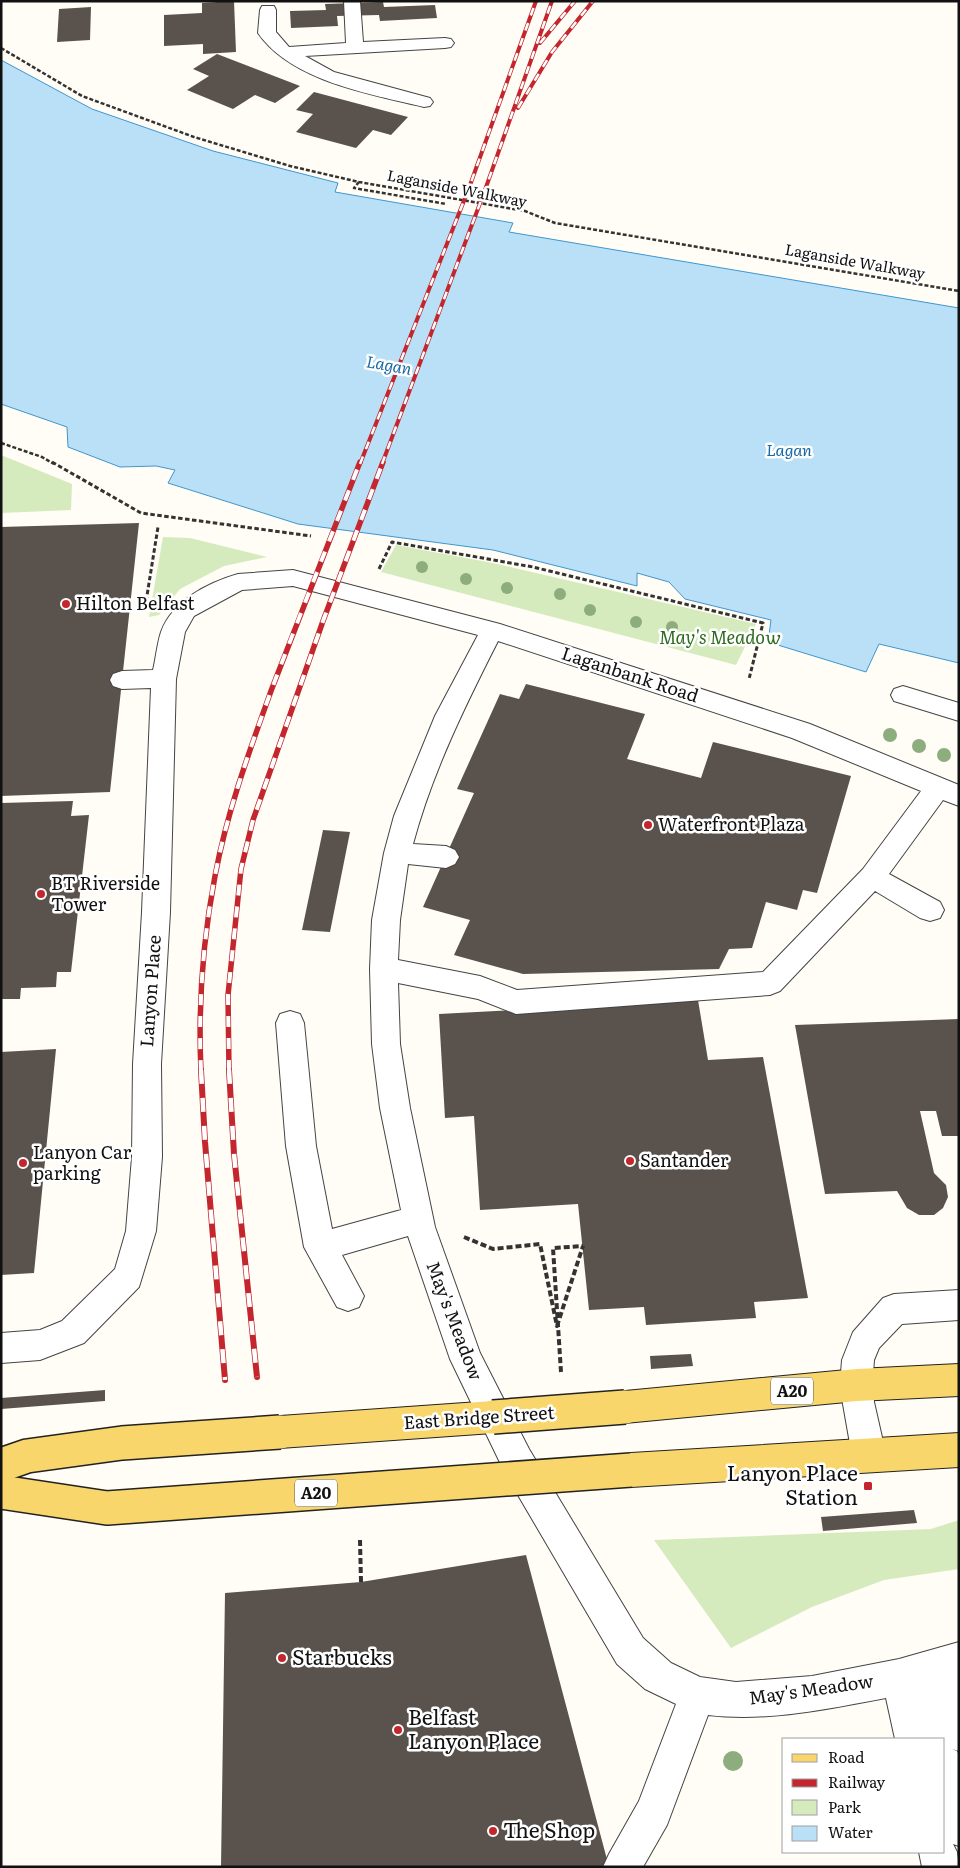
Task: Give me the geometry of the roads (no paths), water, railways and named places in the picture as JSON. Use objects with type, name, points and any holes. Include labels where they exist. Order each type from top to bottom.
[{"type":"main road","name":"East Bridge Street","points":[[1,1465],[27,1456],[122,1443],[625,1407],[856,1385],[959,1380]]},
{"type":"main road","name":"A20","points":[[1,1492],[107,1508],[631,1470],[959,1450]]},
{"type":"street","points":[[352,1],[355,48]]},
{"type":"street","points":[[268,10],[267,33],[284,52],[328,76],[424,102]]},
{"type":"street","points":[[284,52],[446,43]]},
{"type":"street","name":"Laganbank Road","points":[[293,578],[492,630],[801,731],[948,791]]},
{"type":"street","name":"Lanyon Place","points":[[1,1348],[40,1345],[73,1332],[128,1277],[141,1230],[147,1157],[147,1064],[156,912],[164,679],[173,632],[186,610],[238,582],[293,578]]},
{"type":"street","name":"May's Meadow","points":[[492,630],[456,700],[421,779],[407,816],[397,853],[386,920],[384,969],[386,1044],[396,1108],[419,1223],[466,1359],[517,1461],[630,1651],[658,1676],[697,1695],[736,1700],[812,1694],[930,1668]]},
{"type":"street","points":[[122,680],[164,679]]},
{"type":"street","points":[[903,695],[959,712]]},
{"type":"street","points":[[384,969],[480,988],[516,1002],[770,984],[872,877],[948,791]]},
{"type":"street","points":[[397,853],[446,857]]},
{"type":"street","points":[[872,877],[930,910]]},
{"type":"street","points":[[290,1023],[301,1146],[320,1247],[348,1296]]},
{"type":"street","points":[[320,1247],[419,1223]]},
{"type":"street","points":[[869,1455],[856,1385],[858,1363],[862,1348],[870,1335],[894,1309],[959,1305]]},
{"type":"street","points":[[930,1668],[959,1733]]},
{"type":"street","points":[[913,1738],[930,1668]]},
{"type":"street","points":[[930,1668],[938,1738]]},
{"type":"street","points":[[622,1867],[654,1812],[697,1695]]},
{"type":"street","points":[[945,1768],[959,1827]]},
{"type":"street","points":[[938,1853],[941,1867]]},
{"type":"water","name":"Lagan","points":[[1,60],[92,109],[213,151],[338,183],[335,192],[513,223],[509,232],[959,308],[959,663],[879,644],[866,672],[768,642],[771,620],[685,599],[669,582],[637,573],[637,586],[493,550],[298,524],[168,483],[175,470],[156,466],[120,467],[68,447],[67,427],[1,404]]},
{"type":"railway","points":[[360,464],[469,188],[536,1]]},
{"type":"railway","points":[[382,464],[485,190],[552,1]]},
{"type":"railway","points":[[540,43],[575,1]]},
{"type":"railway","points":[[518,108],[552,52],[593,1]]},
{"type":"railway","points":[[201,1071],[200,1022],[205,949],[215,876],[232,805],[271,691],[360,462]]},
{"type":"railway","points":[[229,1071],[228,995],[241,869],[253,820],[323,621],[383,462]]},
{"type":"railway","points":[[201,1070],[205,1142],[225,1380]]},
{"type":"railway","points":[[229,1070],[234,1154],[257,1377]]},
{"type":"place","name":"Hilton Belfast","points":[[66,604]]},
{"type":"place","name":"Waterfront Plaza","points":[[648,825]]},
{"type":"place","name":"BT Riverside Tower","points":[[41,894]]},
{"type":"place","name":"Santander","points":[[630,1161]]},
{"type":"place","name":"Lanyon Car parking","points":[[23,1163]]},
{"type":"place","name":"Lanyon Place Station","points":[[868,1486]]},
{"type":"place","name":"Starbucks","points":[[282,1658]]},
{"type":"place","name":"Belfast Lanyon Place","points":[[398,1730]]},
{"type":"place","name":"The Shop","points":[[493,1831]]}]
